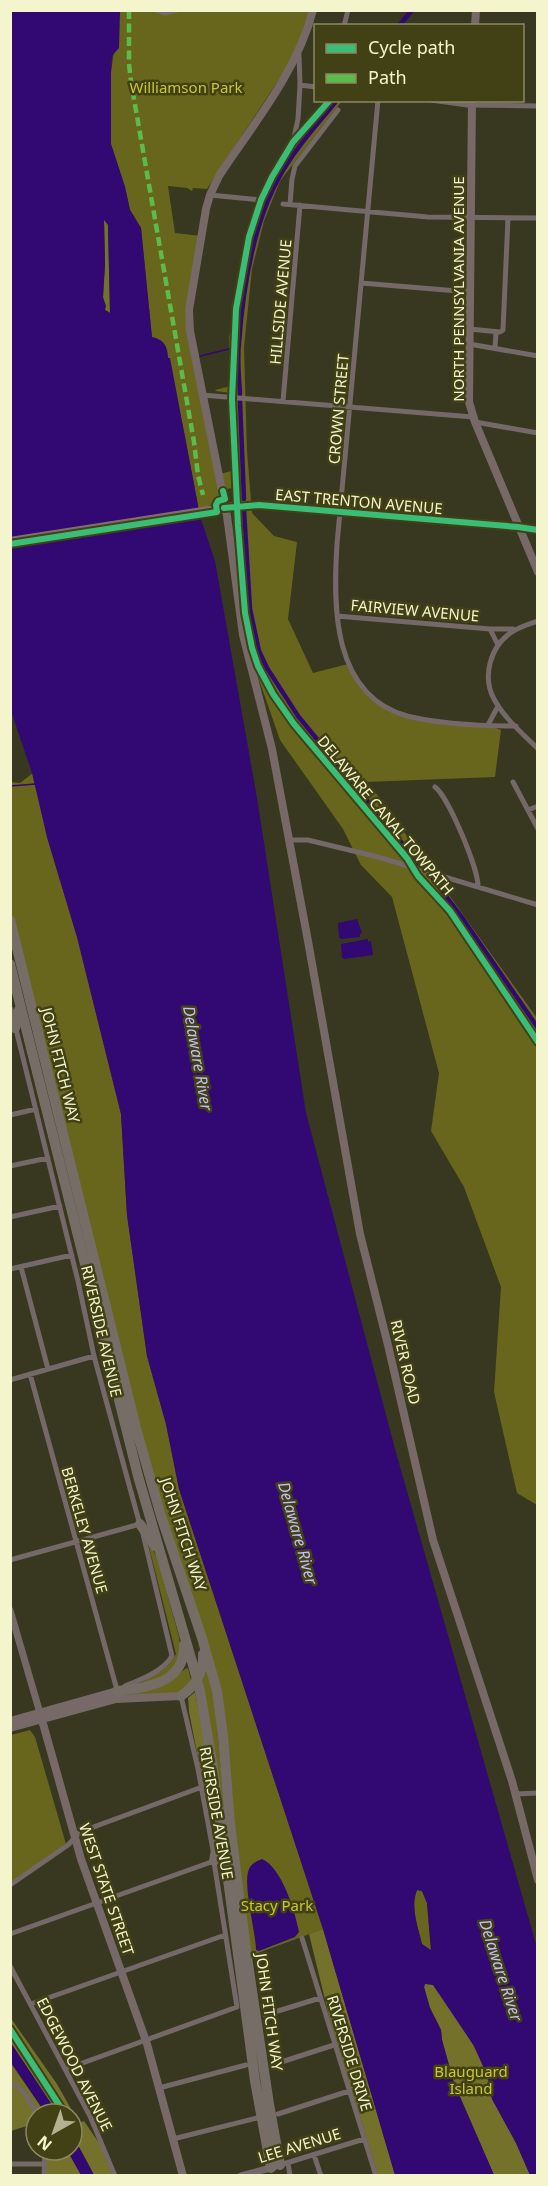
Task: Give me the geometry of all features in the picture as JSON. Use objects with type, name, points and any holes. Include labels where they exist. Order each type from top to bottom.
[{"type":"highway","name":"JOHN FITCH WAY","points":[[10,920],[136,1428],[161,1515],[213,1672],[219,1701],[230,1824],[247,1957],[280,2165]]},
{"type":"highway","name":"JOHN FITCH WAY","points":[[10,964],[15,1006],[64,1204],[138,1476],[200,1691],[255,2081],[280,2165]]},
{"type":"highway","points":[[14,1033],[15,1006]]},
{"type":"highway","points":[[64,1204],[68,1218],[65,1228]]},
{"type":"highway","points":[[140,1524],[162,1557]]},
{"type":"highway","points":[[181,1695],[197,1681],[203,1662],[190,1602]]},
{"type":"highway","points":[[117,1691],[146,1686],[172,1676],[183,1659],[184,1633]]},
{"type":"highway","points":[[214,1861],[218,1842],[217,1803]]},
{"type":"main road","name":"RIVER ROAD","points":[[313,10],[299,54],[219,176],[210,195],[189,310],[191,337],[224,508],[243,635],[275,767],[360,1234],[386,1335],[433,1540],[515,1794],[537,1880]]},
{"type":"main road","name":"NORTH PENNSYLVANIA AVENUE","points":[[472,102],[469,396],[474,420],[537,572]]},
{"type":"main road","name":"EAST TRENTON AVENUE","points":[[10,541],[234,506],[254,505],[537,530]]},
{"type":"main road","points":[[10,1728],[117,1691]]},
{"type":"main road","points":[[10,1721],[122,1698],[181,1695]]},
{"type":"main road","name":"WEST STATE STREET","points":[[40,1716],[74,1838],[146,2040],[183,2175]]},
{"type":"street","points":[[156,10],[163,13],[177,10]]},
{"type":"street","points":[[210,195],[261,200],[293,142],[298,119],[299,54]]},
{"type":"street","points":[[300,85],[314,87]]},
{"type":"street","name":"CROWN STREET","points":[[378,102],[335,578],[341,641],[348,664],[363,688],[377,701],[408,716],[516,726]]},
{"type":"street","points":[[472,102],[537,106]]},
{"type":"street","points":[[290,204],[295,166],[339,110]]},
{"type":"street","points":[[283,204],[414,217],[537,218]]},
{"type":"street","name":"HILLSIDE AVENUE","points":[[283,400],[300,205]]},
{"type":"street","points":[[470,329],[496,332],[503,330],[508,218]]},
{"type":"street","points":[[361,283],[470,292]]},
{"type":"street","points":[[495,348],[496,332]]},
{"type":"street","points":[[469,344],[537,356]]},
{"type":"street","points":[[202,395],[350,406],[474,420],[537,433]]},
{"type":"street","name":"FAIRVIEW AVENUE","points":[[337,616],[490,629],[518,629]]},
{"type":"street","points":[[537,621],[518,629],[498,645],[491,658],[488,676],[490,690],[498,706],[537,749]]},
{"type":"street","name":"FAIRVIEW AVENUE","points":[[490,629],[498,645]]},
{"type":"street","points":[[488,725],[498,706]]},
{"type":"street","points":[[513,782],[537,829]]},
{"type":"street","points":[[435,787],[444,795],[461,834],[476,871],[478,887]]},
{"type":"street","points":[[528,810],[537,806]]},
{"type":"street","points":[[289,840],[308,840],[357,851],[537,905]]},
{"type":"street","points":[[10,1217],[64,1204],[48,1158],[14,1033]]},
{"type":"street","points":[[10,1115],[36,1109]]},
{"type":"street","points":[[10,1166],[48,1158]]},
{"type":"street","name":"RIVERSIDE AVENUE","points":[[65,1228],[94,1356],[169,1636],[171,1657],[166,1664],[117,1691]]},
{"type":"street","points":[[10,1269],[72,1255]]},
{"type":"street","points":[[21,1267],[48,1369]]},
{"type":"street","points":[[10,1380],[94,1356]]},
{"type":"street","name":"BERKELEY AVENUE","points":[[30,1374],[117,1691]]},
{"type":"street","points":[[10,1560],[140,1524]]},
{"type":"street","name":"WEST STATE STREET","points":[[10,1610],[40,1716]]},
{"type":"street","name":"RIVERSIDE AVENUE","points":[[146,2040],[237,2007],[202,1787],[181,1695]]},
{"type":"street","points":[[10,1885],[66,1846],[80,1832],[202,1787]]},
{"type":"street","points":[[515,1794],[537,1792]]},
{"type":"street","points":[[10,1934],[214,1861]]},
{"type":"street","points":[[31,2004],[225,1935]]},
{"type":"street","name":"RIVERSIDE DRIVE","points":[[302,1938],[376,2175]]},
{"type":"street","name":"EDGEWOOD AVENUE","points":[[10,1966],[90,2116],[115,2175]]},
{"type":"street","points":[[265,2015],[320,1998]]},
{"type":"street","points":[[66,2069],[146,2040]]},
{"type":"street","points":[[272,2065],[334,2045]]},
{"type":"street","points":[[159,2088],[246,2065]]},
{"type":"street","points":[[15,2085],[30,2102]]},
{"type":"street","points":[[278,2114],[349,2091]]},
{"type":"street","points":[[173,2139],[257,2118]]},
{"type":"street","name":"LEE AVENUE","points":[[242,2175],[364,2139]]},
{"type":"street","points":[[314,2155],[321,2175]]},
{"type":"street","points":[[10,2164],[44,2164],[44,2175]]},
{"type":"street","points":[[280,2165],[290,2175]]},
{"type":"green space","name":"Williamson Park","points":[[120,11],[311,11],[306,38],[207,189],[193,188],[192,191],[187,188],[168,186],[175,233],[201,236],[190,304],[194,354],[222,500],[199,510],[182,422],[163,396],[156,379],[141,228],[130,210],[111,144],[111,72]]},
{"type":"green space","points":[[327,102],[341,102],[280,181],[264,221],[252,269],[244,347],[247,451],[252,513],[274,536],[297,542],[288,619],[313,673],[348,664],[363,688],[389,708],[421,718],[488,725],[501,730],[495,777],[366,782],[537,1018],[537,1505],[517,1493],[494,1392],[501,1287],[464,1187],[431,1131],[439,1073],[392,897],[361,865],[343,829],[280,740],[257,674],[245,616],[236,529],[236,487],[223,490],[220,474],[235,470],[231,393],[215,390],[231,386],[229,338],[245,243],[262,193],[282,158]]},
{"type":"green space","points":[[104,219],[108,225],[110,313],[104,309],[103,297]]},
{"type":"green space","name":"Stacy Park","points":[[34,772],[47,837],[77,937],[121,1114],[127,1215],[147,1356],[166,1424],[179,1489],[323,1929],[247,1957],[217,1691],[161,1516],[11,920],[10,782],[20,783]]},
{"type":"green space","points":[[147,1539],[157,1557],[179,1637],[181,1653],[177,1665],[156,1681],[140,1683],[165,1668],[176,1654]]},
{"type":"green space","points":[[188,1668],[192,1684],[179,1693],[128,1695],[170,1682]]},
{"type":"green space","points":[[207,1669],[215,1704],[226,1823],[202,1682]]},
{"type":"green space","points":[[195,1692],[204,1739],[210,1791],[205,1793],[189,1712],[188,1698]]},
{"type":"green space","points":[[30,1730],[35,1737],[66,1844],[11,1882],[11,1735]]},
{"type":"green space","points":[[417,1890],[422,1891],[427,1903],[431,1951],[422,1944],[417,1924],[414,1903]]},
{"type":"green space","points":[[323,1929],[395,2175],[378,2175],[329,2016],[309,1934]]},
{"type":"green space","name":"Blauguard Island","points":[[430,1983],[446,2002],[474,2046],[488,2077],[492,2099],[530,2175],[494,2175],[454,2083],[441,2030],[430,2008],[424,1987],[425,1984]]},
{"type":"green space","points":[[10,2017],[67,2102],[50,2102],[11,2043]]},
{"type":"green space","points":[[10,2062],[38,2102],[24,2102],[24,2127],[11,2131]]},
{"type":"green space","points":[[84,2121],[101,2146],[112,2175],[94,2175],[84,2156]]},
{"type":"green space","points":[[44,2162],[74,2162],[81,2175],[45,2175]]},
{"type":"water","name":"Delaware River","points":[[10,11],[120,11],[119,48],[112,56],[111,144],[130,210],[141,228],[152,337],[164,344],[168,358],[170,358],[200,516],[215,561],[257,798],[306,1113],[395,1449],[537,1948],[537,2175],[530,2175],[492,2099],[488,2077],[474,2046],[433,1985],[425,1984],[430,2008],[441,2030],[454,2083],[494,2175],[395,2175],[323,1929],[179,1489],[166,1424],[147,1356],[127,1215],[121,1114],[77,937],[47,837],[32,773],[11,711]],"holes":[[[104,220],[108,225],[110,313],[105,310],[103,297]],[[417,1890],[422,1891],[427,1903],[431,1950],[422,1944],[417,1924],[414,1910]]]},
{"type":"water","points":[[357,919],[362,933],[360,937],[341,939],[338,923]]},
{"type":"water","points":[[368,939],[368,942],[371,941],[373,955],[342,958],[341,944]]},
{"type":"water","points":[[262,1859],[276,1871],[291,1902],[299,1932],[295,1937],[259,1951],[256,1950],[247,1883],[250,1867]]},
{"type":"water","points":[[11,2043],[50,2102],[38,2102],[11,2062]]},
{"type":"water","points":[[84,2156],[94,2175],[81,2175],[74,2162],[84,2162]]},
{"type":"waterway","points":[[401,24],[412,10]]},
{"type":"waterway","points":[[240,394],[238,356],[243,300],[257,234],[281,174],[300,145],[335,102]]},
{"type":"waterway","points":[[200,356],[238,349]]},
{"type":"waterway","points":[[240,401],[244,499]]},
{"type":"waterway","points":[[244,510],[250,609],[259,651],[267,668],[298,716],[420,865]]},
{"type":"waterway","points":[[10,786],[36,784]]},
{"type":"waterway","points":[[433,879],[538,1028]]},
{"type":"marked path","points":[[129,10],[131,82],[203,495]]},
{"type":"cycle path","name":"DELAWARE CANAL TOWPATH","points":[[328,102],[293,142],[261,200],[249,237],[236,309],[232,399],[238,526],[245,613],[252,648],[258,666],[273,694],[294,724],[407,858],[418,876],[450,911],[538,1042]]},
{"type":"cycle path","points":[[10,544],[217,512],[218,501],[225,499],[223,491]]},
{"type":"cycle path","points":[[224,508],[259,505],[538,530]]},
{"type":"cycle path","points":[[10,2029],[57,2102]]}]
